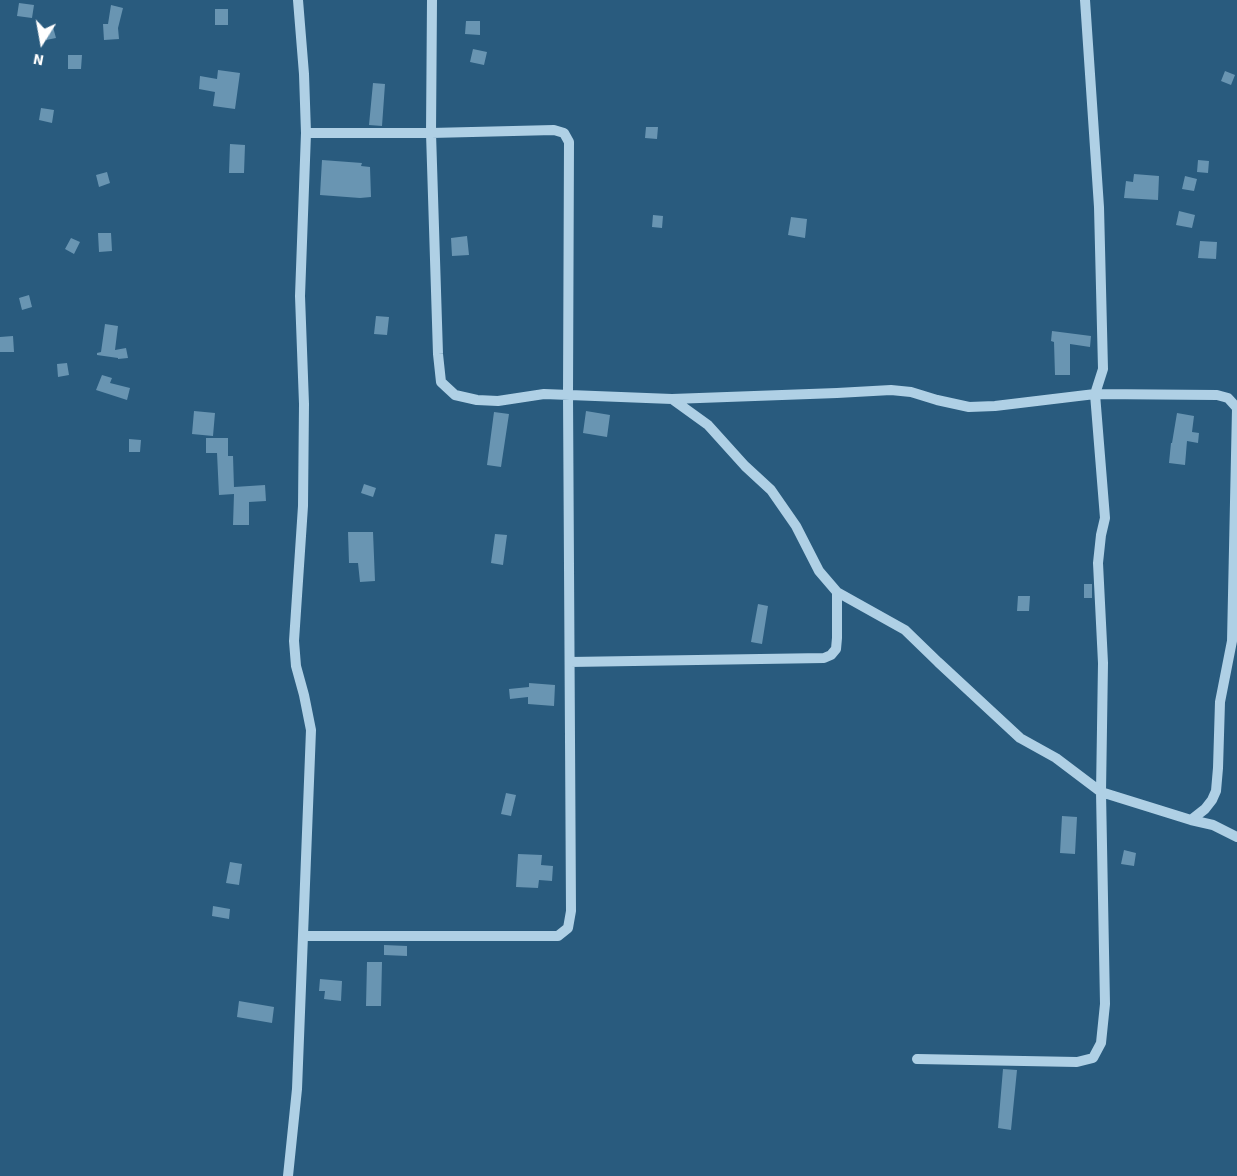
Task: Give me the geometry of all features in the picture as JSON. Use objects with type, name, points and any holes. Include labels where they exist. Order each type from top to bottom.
[{"type":"street","points":[[288,1176],[297,1089],[311,730],[296,666],[294,641],[303,506],[304,404],[300,296],[306,133],[298,0]]},
{"type":"street","points":[[432,0],[431,133],[438,354],[441,382],[455,395],[477,400],[498,401],[544,394],[672,399],[891,390],[911,392],[969,407],[1095,394],[1217,395],[1228,398],[1237,408],[1232,641],[1220,702],[1216,791],[1205,809],[1191,820]]},
{"type":"street","points":[[917,1059],[1077,1062],[1093,1058],[1101,1043],[1104,1004],[1101,792],[1103,663],[1098,563],[1105,518],[1095,394],[1103,369],[1100,219],[1085,0]]},
{"type":"street","points":[[303,936],[558,936],[568,928],[571,911],[569,142],[564,133],[554,129],[431,133],[306,133]]},
{"type":"street","points":[[672,399],[708,425],[745,466],[771,490],[796,526],[819,571],[837,592],[905,630],[1020,738],[1056,758],[1101,792],[1213,825],[1237,837]]},
{"type":"street","points":[[570,662],[824,658],[836,649],[837,592]]},
{"type":"building","points":[[19,3],[34,5],[32,18],[17,16]]},
{"type":"building","points":[[111,5],[123,8],[118,28],[119,39],[104,40],[103,24],[108,24]]},
{"type":"building","points":[[215,9],[228,9],[228,25],[215,25]]},
{"type":"building","points":[[466,21],[480,21],[480,35],[465,34]]},
{"type":"building","points":[[53,27],[56,38],[46,40],[43,30]]},
{"type":"building","points":[[473,49],[487,52],[484,65],[470,62]]},
{"type":"building","points":[[68,55],[82,55],[81,69],[68,69]]},
{"type":"building","points":[[218,70],[240,73],[235,109],[213,106],[215,92],[199,89],[200,76],[217,79]]},
{"type":"building","points":[[1225,71],[1235,75],[1231,85],[1221,81]]},
{"type":"building","points":[[373,83],[385,84],[382,126],[369,125]]},
{"type":"building","points":[[41,108],[54,110],[52,123],[39,120]]},
{"type":"building","points":[[646,127],[658,127],[657,139],[645,138]]},
{"type":"building","points":[[230,144],[245,145],[244,173],[229,173]]},
{"type":"building","points":[[322,160],[362,163],[361,166],[370,167],[371,197],[320,195]]},
{"type":"building","points":[[1198,160],[1209,161],[1208,173],[1197,172]]},
{"type":"building","points":[[107,172],[110,183],[99,187],[96,175]]},
{"type":"building","points":[[1134,174],[1159,176],[1158,200],[1124,198],[1126,181],[1133,182]]},
{"type":"building","points":[[1185,176],[1197,179],[1194,191],[1182,189]]},
{"type":"building","points":[[1179,211],[1195,215],[1192,228],[1176,225]]},
{"type":"building","points":[[653,215],[663,216],[662,228],[652,227]]},
{"type":"building","points":[[791,217],[807,219],[805,238],[788,235]]},
{"type":"building","points":[[98,233],[111,233],[112,251],[99,252]]},
{"type":"building","points":[[467,236],[469,255],[452,256],[451,238]]},
{"type":"building","points":[[71,238],[80,242],[74,254],[65,249]]},
{"type":"building","points":[[1200,241],[1217,242],[1216,259],[1198,258]]},
{"type":"building","points":[[29,295],[32,307],[22,310],[19,298]]},
{"type":"building","points":[[376,316],[389,317],[387,335],[374,334]]},
{"type":"building","points":[[105,324],[118,326],[115,350],[126,348],[128,358],[118,359],[97,355],[101,352]]},
{"type":"building","points":[[1052,331],[1091,336],[1090,347],[1070,344],[1070,375],[1055,375]]},
{"type":"building","points":[[13,336],[14,352],[0,352],[0,337]]},
{"type":"building","points":[[67,363],[69,375],[58,377],[57,364]]},
{"type":"building","points":[[102,375],[112,378],[110,383],[130,388],[127,400],[96,390]]},
{"type":"building","points":[[194,411],[215,413],[213,436],[192,434]]},
{"type":"building","points":[[586,411],[610,415],[607,437],[583,433]]},
{"type":"building","points":[[494,412],[509,414],[501,467],[487,465]]},
{"type":"building","points":[[1177,413],[1194,416],[1192,432],[1199,433],[1198,443],[1187,441],[1185,465],[1169,463]]},
{"type":"building","points":[[206,438],[228,438],[228,456],[233,456],[234,488],[265,485],[266,501],[249,502],[249,525],[233,525],[234,494],[219,495],[217,453],[206,453]]},
{"type":"building","points":[[129,439],[141,440],[140,452],[129,452]]},
{"type":"building","points":[[364,484],[376,488],[373,497],[361,493]]},
{"type":"building","points":[[348,532],[373,532],[375,581],[360,582],[358,563],[349,563]]},
{"type":"building","points":[[495,534],[507,535],[503,565],[491,563]]},
{"type":"building","points":[[1084,584],[1092,584],[1092,598],[1084,598]]},
{"type":"building","points":[[1018,596],[1030,596],[1029,611],[1017,611]]},
{"type":"building","points":[[758,604],[768,606],[762,644],[751,642]]},
{"type":"building","points":[[529,683],[555,685],[554,706],[528,704],[528,697],[510,699],[509,689],[529,687]]},
{"type":"building","points":[[506,793],[516,795],[511,816],[501,814]]},
{"type":"building","points":[[1062,816],[1077,817],[1075,854],[1060,853]]},
{"type":"building","points":[[1124,850],[1136,853],[1134,866],[1121,864]]},
{"type":"building","points":[[518,854],[542,855],[541,865],[553,866],[552,881],[539,880],[538,888],[516,887]]},
{"type":"building","points":[[230,862],[242,864],[239,885],[226,883]]},
{"type":"building","points":[[213,906],[230,909],[229,919],[212,916]]},
{"type":"building","points":[[384,945],[407,946],[407,956],[384,955]]},
{"type":"building","points":[[367,962],[382,962],[381,1006],[366,1006]]},
{"type":"building","points":[[320,979],[342,981],[341,1001],[324,999],[325,991],[319,991]]},
{"type":"building","points":[[239,1001],[274,1007],[272,1023],[237,1017]]},
{"type":"building","points":[[1003,1069],[1017,1070],[1011,1130],[998,1128]]}]
